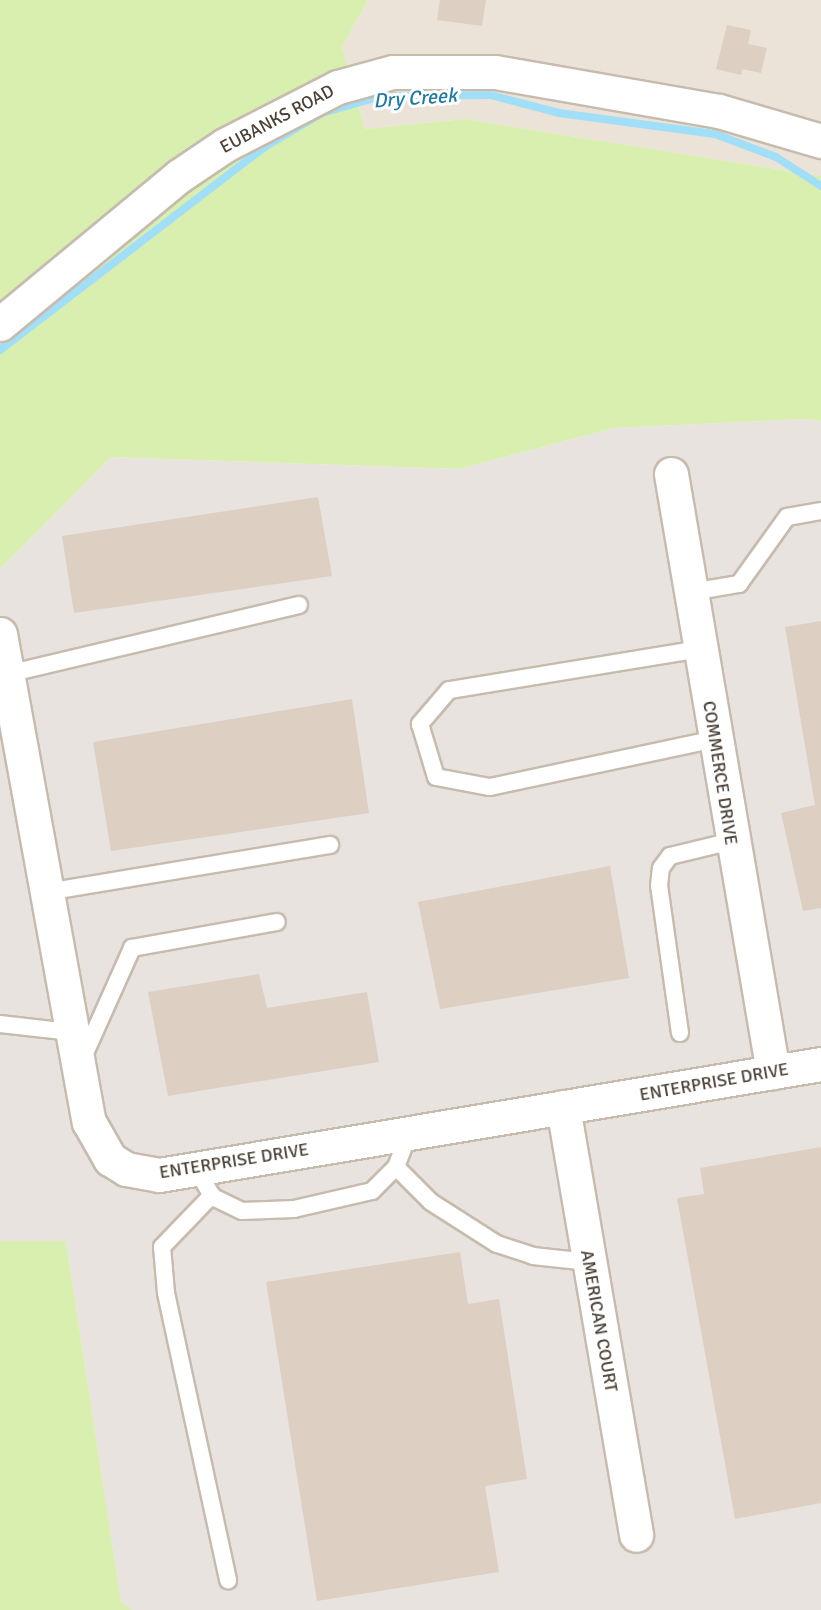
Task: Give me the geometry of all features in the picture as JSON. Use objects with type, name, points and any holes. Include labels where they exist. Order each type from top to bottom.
[{"type":"street","name":"EUBANKS ROAD","points":[[0,324],[178,177],[225,145],[338,87],[393,72],[495,72],[719,111],[821,141]]},
{"type":"street","name":"COMMERCE DRIVE","points":[[671,474],[773,1072]]},
{"type":"street","name":"ENTERPRISE DRIVE","points":[[0,636],[70,1032],[89,1122],[110,1159],[143,1174],[204,1182],[409,1133],[821,1064]]},
{"type":"street","name":"AMERICAN COURT","points":[[563,1107],[636,1535]]},
{"type":"lane","points":[[691,592],[739,584],[787,517],[821,511]]},
{"type":"lane","points":[[7,674],[299,605]]},
{"type":"lane","points":[[700,649],[449,690],[420,724],[436,777],[490,787],[715,739]]},
{"type":"lane","points":[[680,1034],[659,886],[661,868],[670,856],[732,841]]},
{"type":"lane","points":[[46,892],[330,845]]},
{"type":"lane","points":[[78,1069],[132,948],[277,922]]},
{"type":"lane","points":[[0,1024],[70,1032]]},
{"type":"lane","points":[[228,1580],[166,1293],[162,1247],[204,1182],[242,1210],[294,1209],[372,1191],[396,1167],[409,1133]]},
{"type":"lane","points":[[396,1167],[431,1202],[497,1244],[533,1256],[589,1262]]},
{"type":"shaded area","points":[[368,0],[821,0],[821,176],[464,119],[365,129],[342,47]]},
{"type":"shaded area","points":[[806,419],[821,421],[821,1610],[132,1610],[121,1603],[66,1241],[0,1241],[0,569],[111,457],[459,469],[614,428]]},
{"type":"green space","points":[[0,0],[368,0],[342,47],[365,129],[464,119],[821,176],[821,421],[806,419],[614,428],[459,469],[111,457],[0,569]]},
{"type":"green space","points":[[0,1241],[66,1241],[121,1602],[132,1610],[0,1610]]},
{"type":"building","points":[[440,0],[486,0],[482,26],[437,20]]},
{"type":"building","points":[[727,25],[751,30],[748,44],[767,48],[761,73],[742,69],[741,75],[716,69]]},
{"type":"building","points":[[318,497],[332,576],[74,613],[62,536]]},
{"type":"building","points":[[821,621],[821,908],[803,911],[781,813],[815,805],[785,627]]},
{"type":"building","points":[[352,699],[369,813],[111,851],[93,742]]},
{"type":"building","points":[[610,866],[629,978],[440,1009],[418,902]]},
{"type":"building","points":[[259,974],[267,1008],[367,992],[379,1062],[168,1096],[148,992]]},
{"type":"building","points":[[821,1147],[821,1503],[735,1519],[677,1198],[704,1194],[700,1168]]},
{"type":"building","points":[[460,1252],[468,1304],[499,1299],[527,1479],[485,1486],[499,1572],[317,1601],[266,1282]]},
{"type":"waterway","name":"Dry Creek","points":[[0,350],[266,146],[322,113],[381,96],[490,95],[559,113],[715,134],[776,157],[821,186]]}]
